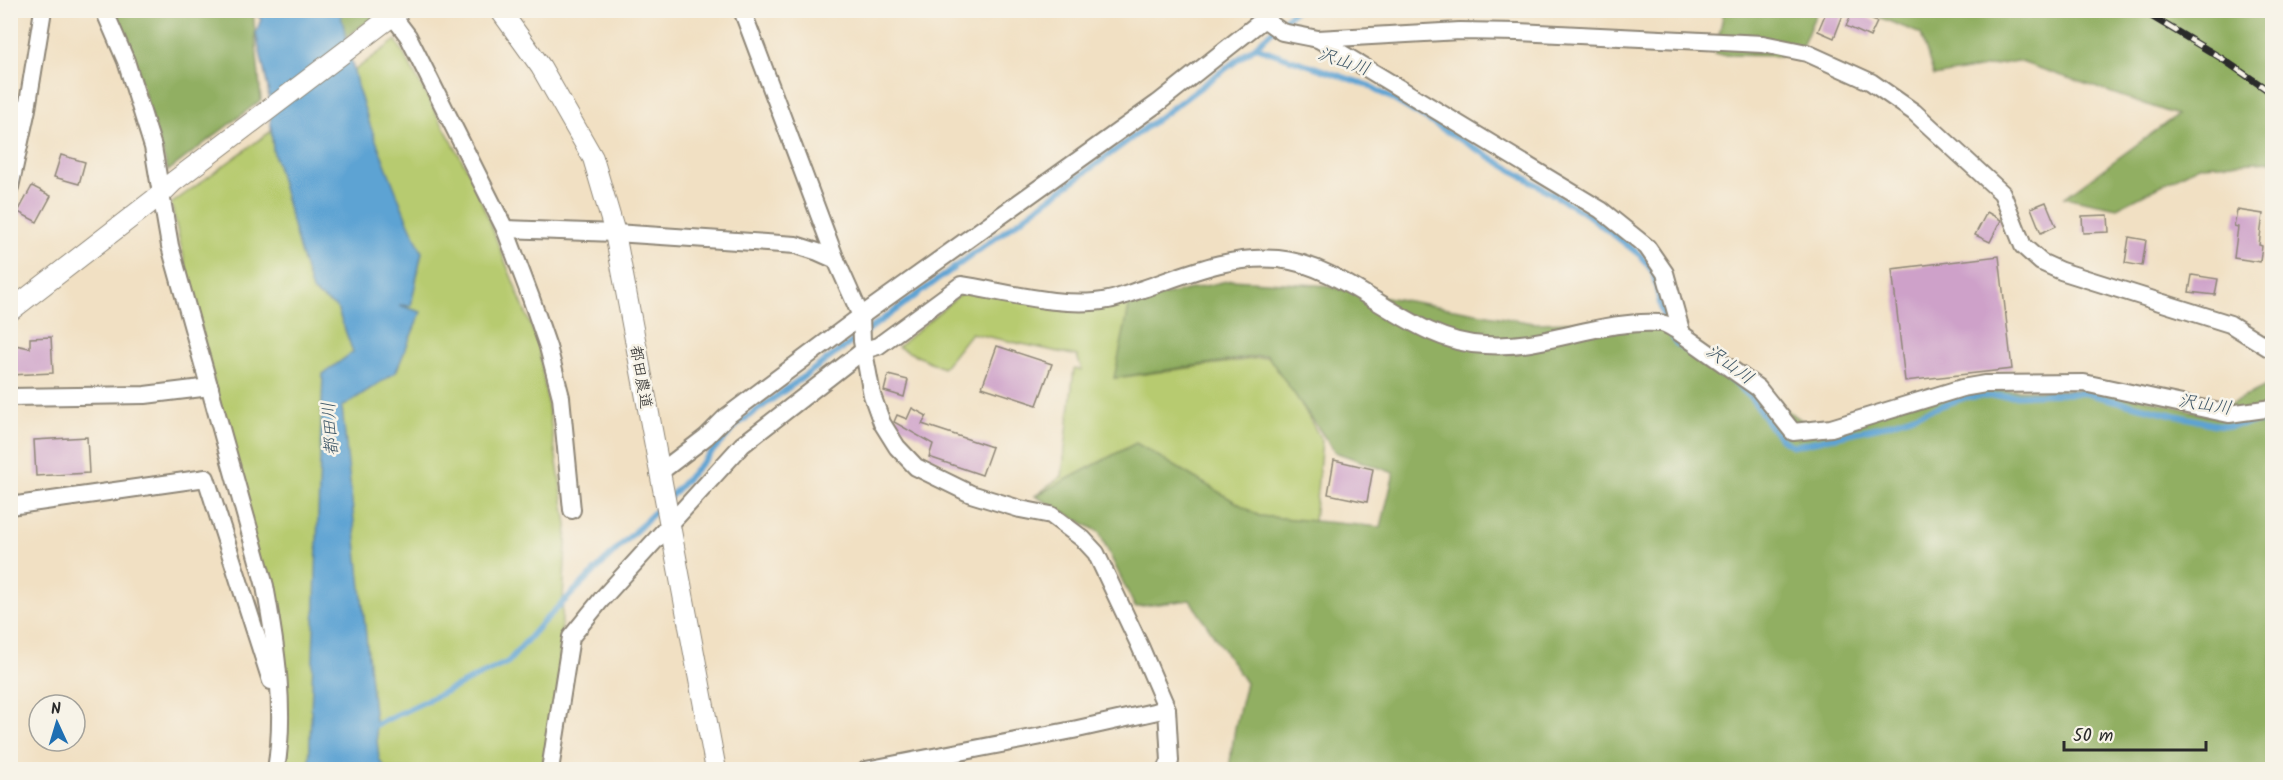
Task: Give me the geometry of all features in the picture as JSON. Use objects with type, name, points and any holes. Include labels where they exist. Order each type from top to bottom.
[{"type":"street","points":[[10,187],[27,109],[43,10]]},
{"type":"street","points":[[104,10],[126,61],[166,188],[170,246],[265,586],[272,627],[280,709],[276,770]]},
{"type":"street","name":"都田農道","points":[[500,10],[542,67],[593,158],[615,233],[716,770]]},
{"type":"street","points":[[742,10],[836,260],[861,320],[872,395],[882,423],[897,447],[916,467],[971,494],[1020,509],[1051,515],[1096,552],[1167,709],[1170,761],[1166,770]]},
{"type":"street","points":[[10,311],[166,188],[396,13],[505,229],[548,347],[561,397],[572,510]]},
{"type":"street","points":[[660,480],[726,417],[1158,103],[1264,19],[1282,32],[1318,39],[1460,31],[1518,32],[1763,44],[1807,53],[1871,82],[1914,112],[2002,193],[2023,246],[2041,262],[2061,271],[2230,324],[2272,350]]},
{"type":"street","points":[[1318,39],[1601,210],[1647,247],[1665,273],[1673,329]]},
{"type":"street","points":[[505,229],[615,233],[796,245],[836,260]]},
{"type":"street","points":[[550,770],[571,637],[601,600],[668,521],[742,445],[863,345],[878,346],[961,285],[1076,303],[1109,300],[1222,262],[1251,258],[1280,259],[1305,265],[1330,276],[1435,334],[1464,344],[1529,343],[1608,327],[1673,329],[1758,388],[1793,432],[1831,428],[1962,388],[1985,384],[2084,383],[2229,414],[2272,408]]},
{"type":"street","points":[[10,397],[145,395],[210,387]]},
{"type":"street","points":[[10,506],[206,478],[280,709]]},
{"type":"street","points":[[866,770],[928,764],[1167,709]]},
{"type":"green space","points":[[337,10],[383,11],[346,37]]},
{"type":"green space","points":[[112,11],[253,11],[261,100],[168,171],[129,43]]},
{"type":"green space","points":[[1724,11],[1817,11],[1798,56],[1715,55]]},
{"type":"green space","points":[[1864,11],[2272,11],[2272,161],[2201,165],[2117,208],[2065,197],[2177,115],[2018,61],[1934,76],[1921,34]]},
{"type":"green space","points":[[396,40],[472,178],[538,344],[567,525],[557,709],[541,769],[271,769],[285,677],[171,204]]},
{"type":"green space","points":[[1231,280],[1318,285],[1533,323],[1652,320],[1812,427],[1966,391],[2107,389],[2208,415],[2272,383],[2272,769],[1229,769],[1235,728],[1246,683],[1190,600],[1135,607],[1099,532],[1035,496],[1136,443],[1259,516],[1381,527],[1394,473],[1335,452],[1267,355],[1114,378],[1130,303]]},
{"type":"green space","points":[[965,290],[1091,308],[1130,303],[1115,378],[1274,356],[1322,441],[1314,521],[1259,516],[1136,443],[1035,496],[1062,476],[1074,369],[1082,370],[1077,356],[971,333],[943,368],[898,347]]},
{"type":"water","name":"都田川","points":[[252,11],[340,11],[358,89],[370,125],[422,252],[411,306],[399,305],[421,312],[396,372],[342,407],[379,759],[386,769],[309,769],[323,374],[353,352],[337,308],[312,291],[299,248],[273,150],[268,88],[256,33],[261,19]]},
{"type":"building","points":[[1827,10],[1845,10],[1834,38],[1818,31]]},
{"type":"building","points":[[1853,11],[1877,22],[1870,37],[1846,26]]},
{"type":"building","points":[[61,155],[85,162],[79,184],[54,177]]},
{"type":"building","points":[[32,186],[51,196],[37,222],[18,212]]},
{"type":"building","points":[[2046,202],[2056,226],[2041,233],[2031,208]]},
{"type":"building","points":[[2237,210],[2263,214],[2259,245],[2262,246],[2260,262],[2234,258],[2238,227],[2234,226]]},
{"type":"building","points":[[1987,212],[2001,220],[1990,242],[1975,235]]},
{"type":"building","points":[[2108,215],[2109,232],[2083,233],[2082,216]]},
{"type":"building","points":[[2129,237],[2146,240],[2142,266],[2125,263]]},
{"type":"building","points":[[1999,256],[2012,369],[1905,381],[1892,269]]},
{"type":"building","points":[[2192,275],[2218,279],[2215,295],[2189,292]]},
{"type":"building","points":[[51,337],[53,373],[10,375],[10,344],[30,348],[30,338]]},
{"type":"building","points":[[997,346],[1052,364],[1037,405],[982,387]]},
{"type":"building","points":[[888,375],[908,380],[904,397],[884,391]]},
{"type":"building","points":[[912,408],[927,416],[922,424],[992,447],[982,475],[929,457],[933,444],[894,422],[897,415],[907,419]]},
{"type":"building","points":[[87,437],[89,473],[36,476],[34,440]]},
{"type":"building","points":[[1334,460],[1373,469],[1367,502],[1328,494]]},
{"type":"waterway","points":[[669,498],[738,424],[1255,47],[1295,10]]},
{"type":"waterway","name":"沢山川","points":[[1255,47],[1370,86],[1588,215],[1640,255],[1653,272],[1666,321]]},
{"type":"waterway","name":"沢山川","points":[[1671,333],[1676,343],[1740,387],[1754,401],[1779,437],[1794,446],[1883,426],[1967,397],[2084,393],[2212,424],[2231,426],[2272,419]]},
{"type":"waterway","points":[[369,728],[508,662],[542,623],[662,505]]},
{"type":"railway","points":[[2141,10],[2221,58],[2272,93]]}]
